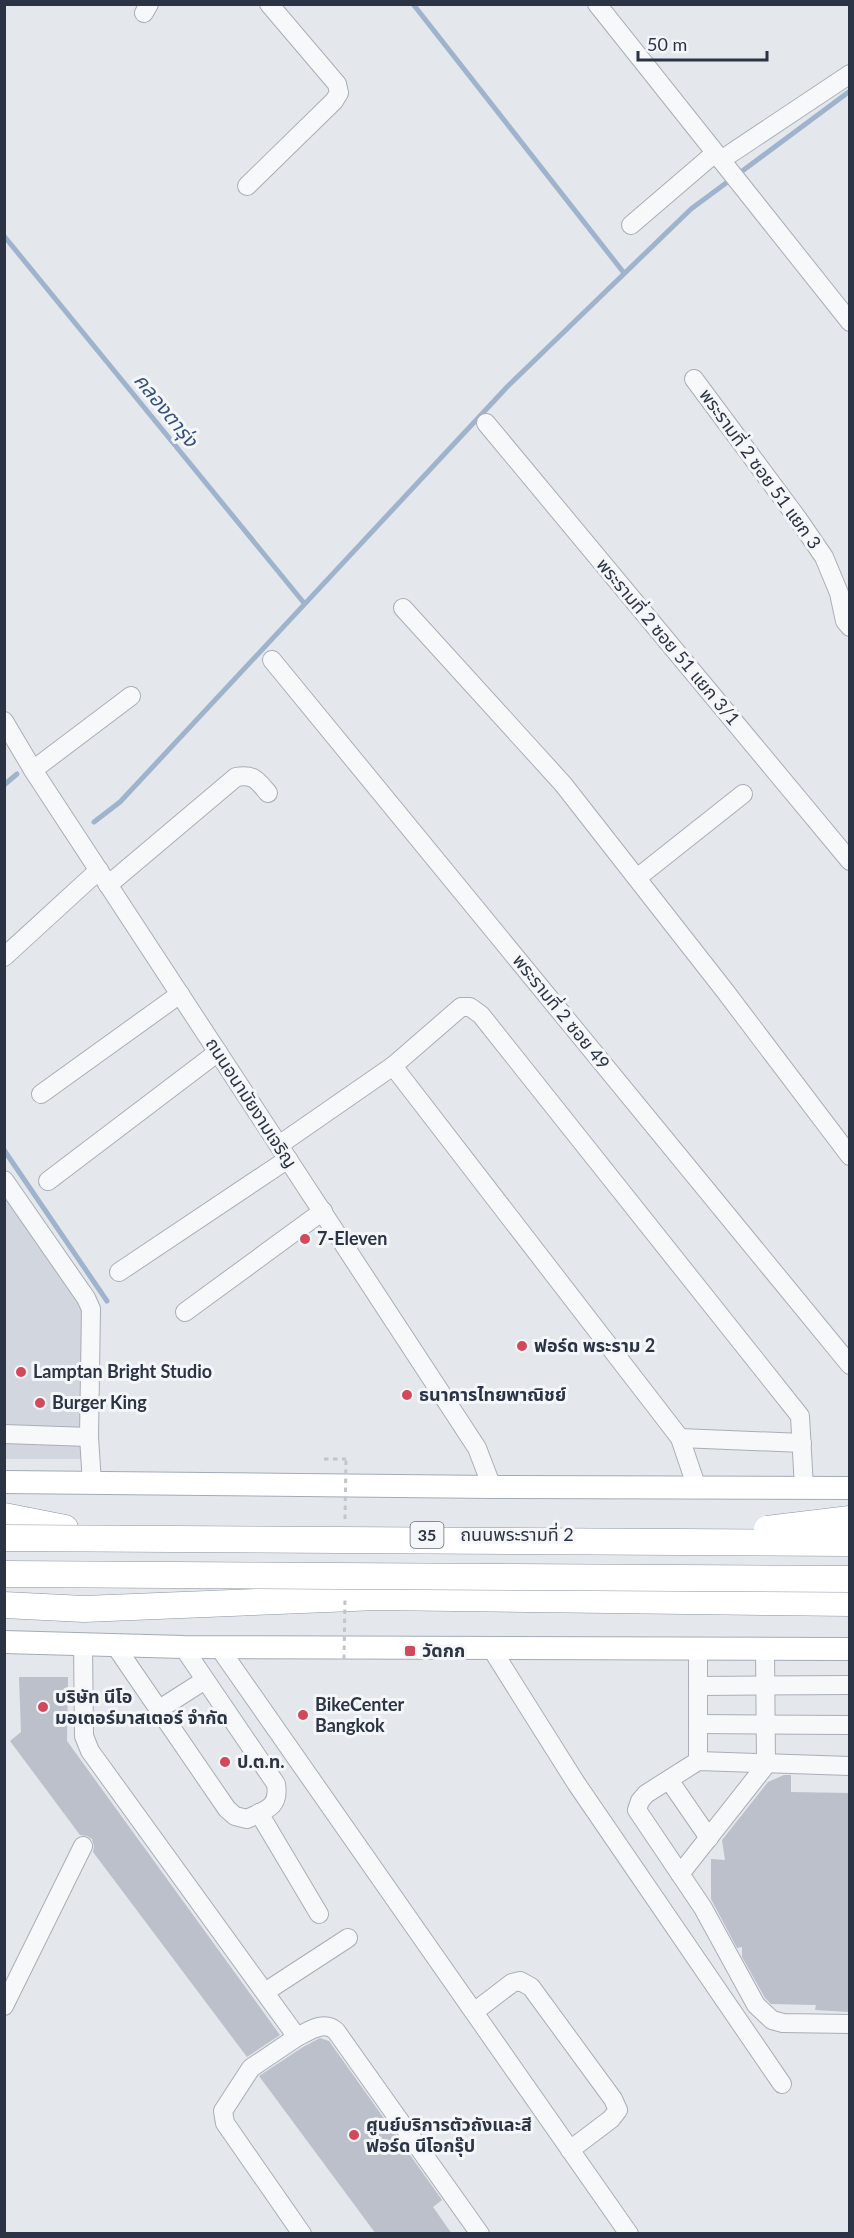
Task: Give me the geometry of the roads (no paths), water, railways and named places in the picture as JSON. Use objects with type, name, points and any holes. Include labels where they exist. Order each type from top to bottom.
[{"type":"highway","points":[[4,1516],[65,1528]]},
{"type":"highway","points":[[653,1542],[849,1519]]},
{"type":"highway","name":"ถนนพระรามที่ 2","points":[[4,1533],[65,1528],[222,1536],[849,1536]]},
{"type":"highway","points":[[4,1538],[849,1543]]},
{"type":"highway","points":[[4,1574],[849,1579]]},
{"type":"highway","points":[[654,1578],[849,1602]]},
{"type":"highway","points":[[4,1616],[84,1609],[377,1597],[849,1602]]},
{"type":"highway","points":[[4,1605],[84,1609]]},
{"type":"main road","points":[[4,1482],[849,1488]]},
{"type":"main road","points":[[4,1642],[183,1647],[849,1648]]},
{"type":"street","points":[[247,186],[334,101],[339,93],[337,84],[269,4]]},
{"type":"street","points":[[597,4],[849,322]]},
{"type":"street","points":[[631,225],[721,160],[849,74]]},
{"type":"street","name":"พระรามที่ 2 ซอย 51 แยก 3","points":[[694,379],[824,557],[849,627]]},
{"type":"street","name":"พระรามที่ 2 ซอย 51 แยก 3/1","points":[[486,423],[849,861]]},
{"type":"street","points":[[403,608],[563,784],[725,990],[849,1156]]},
{"type":"street","name":"พระรามที่ 2 ซอย 49","points":[[272,660],[849,1365]]},
{"type":"street","points":[[33,770],[131,696]]},
{"type":"street","name":"ถนนอนามัยงามเจริญ","points":[[4,721],[33,770],[477,1448],[492,1487]]},
{"type":"street","points":[[4,957],[103,877],[236,777],[247,775],[256,779],[268,793]]},
{"type":"street","points":[[637,878],[743,794]]},
{"type":"street","points":[[41,1094],[180,994]]},
{"type":"street","points":[[119,1272],[284,1152],[393,1066],[461,1007],[470,1007],[481,1015],[800,1416],[804,1488]]},
{"type":"street","points":[[48,1180],[218,1052]]},
{"type":"street","points":[[393,1066],[680,1438],[697,1488]]},
{"type":"street","points":[[4,1180],[86,1298],[91,1309],[89,1437],[92,1483]]},
{"type":"street","points":[[185,1312],[323,1211]]},
{"type":"street","points":[[4,1434],[89,1437]]},
{"type":"street","points":[[680,1438],[802,1443]]},
{"type":"street","points":[[83,1644],[84,1736],[90,1751],[297,2037]]},
{"type":"street","points":[[114,1644],[227,1809],[235,1816],[247,1819],[272,1806],[278,1795],[276,1784],[183,1647]]},
{"type":"street","points":[[218,1646],[628,2234]]},
{"type":"street","points":[[491,1648],[576,1783],[782,2084]]},
{"type":"street","points":[[698,1648],[698,1761]]},
{"type":"street","points":[[680,1874],[766,1765],[765,1649]]},
{"type":"street","points":[[158,1710],[206,1680]]},
{"type":"street","points":[[698,1686],[849,1684]]},
{"type":"street","points":[[698,1724],[849,1725]]},
{"type":"street","points":[[849,1766],[698,1761],[646,1794],[637,1810],[703,1908],[756,2005],[772,2020],[783,2023],[849,2024]]},
{"type":"street","points":[[669,1780],[709,1838]]},
{"type":"street","points":[[259,1813],[319,1914]]},
{"type":"street","points":[[4,2006],[83,1846]]},
{"type":"street","points":[[265,1992],[348,1938]]},
{"type":"street","points":[[474,2012],[512,1983],[520,1981],[531,1987],[614,2099],[618,2110],[611,2119],[570,2150]]},
{"type":"street","points":[[302,2234],[225,2123],[223,2111],[251,2068],[297,2037],[322,2026],[332,2027],[336,2031],[480,2234]]},
{"type":"waterway","points":[[413,4],[624,273]]},
{"type":"waterway","points":[[94,822],[120,802],[507,387],[691,209],[850,91]]},
{"type":"waterway","name":"คลองตารุ่ง","points":[[4,236],[304,603]]},
{"type":"waterway","points":[[4,785],[17,774]]},
{"type":"waterway","points":[[4,1150],[107,1301]]},
{"type":"place","name":"7-Eleven","points":[[305,1239]]},
{"type":"place","name":"ฟอร์ด พระราม 2","points":[[522,1346]]},
{"type":"place","name":"Lamptan Bright Studio","points":[[21,1372]]},
{"type":"place","name":"ธนาคารไทยพาณิชย์","points":[[407,1395]]},
{"type":"place","name":"Burger King","points":[[40,1403]]},
{"type":"place","name":"วัดกก","points":[[410,1651]]},
{"type":"place","name":"บริษัท นีโอ มอเตอร์มาสเตอร์ จำกัด","points":[[43,1707]]},
{"type":"place","name":"BikeCenter Bangkok","points":[[303,1715]]},
{"type":"place","name":"ป.ต.ท.","points":[[225,1762]]},
{"type":"place","name":"ศูนย์บริการตัวถังและสี ฟอร์ด นีโอกรุ๊ป","points":[[354,2135]]}]
